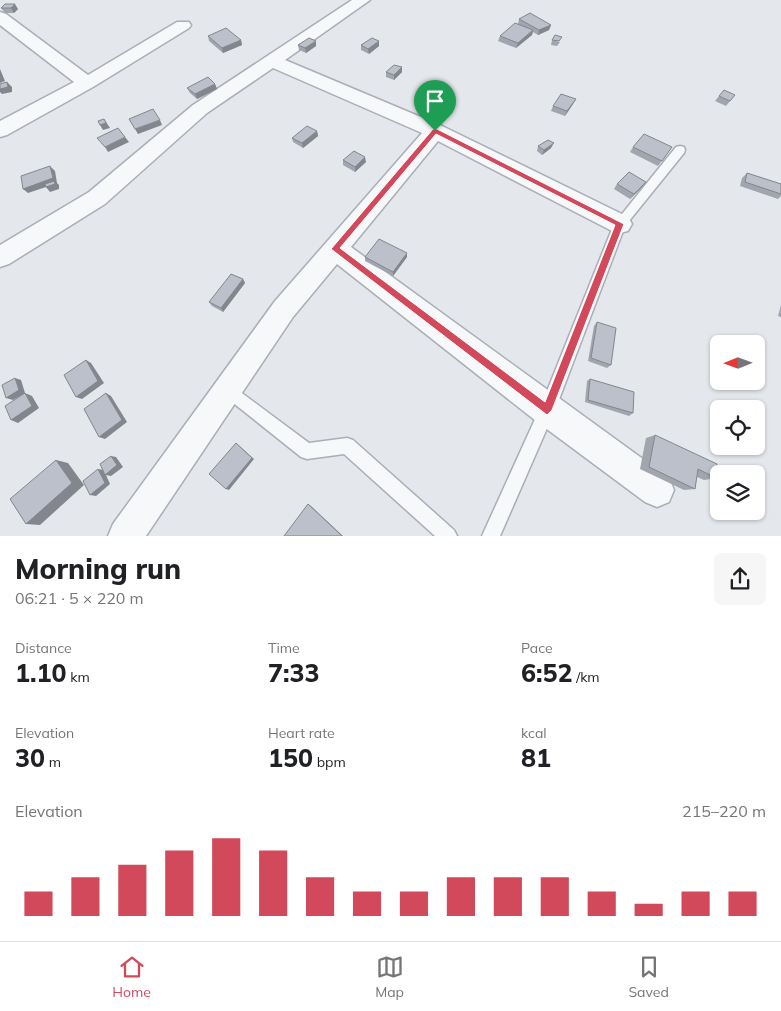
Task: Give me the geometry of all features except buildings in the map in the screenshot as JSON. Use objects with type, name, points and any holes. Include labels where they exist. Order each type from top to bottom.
[{"type":"street","points":[[0,258],[97,198],[200,109],[362,0]]},
{"type":"street","points":[[0,17],[87,83]]},
{"type":"street","points":[[0,130],[87,83],[183,25]]},
{"type":"street","points":[[272,61],[435,131],[620,224]]},
{"type":"street","points":[[125,536],[284,308],[435,131]]},
{"type":"street","points":[[335,249],[547,410],[657,490]]},
{"type":"lane","points":[[492,536],[547,410],[620,224],[680,150]]},
{"type":"lane","points":[[227,389],[307,451],[347,446],[448,536]]},
{"type":"route","points":[[435,131],[620,224],[547,410],[335,249],[435,131]]}]
